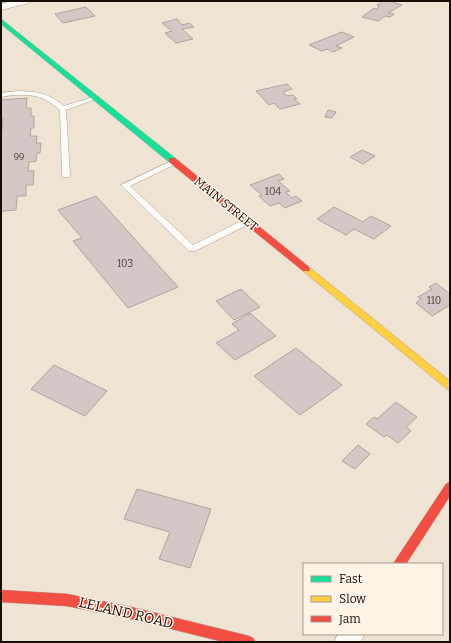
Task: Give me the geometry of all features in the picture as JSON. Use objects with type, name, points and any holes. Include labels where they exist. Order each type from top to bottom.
[{"type":"main road","name":"MAIN STREET","points":[[1,21],[450,386]]},
{"type":"main road","points":[[400,563],[450,487]]},
{"type":"main road","name":"LELAND ROAD","points":[[1,596],[67,600],[130,613],[249,642]]},
{"type":"street","points":[[1,7],[25,1]]},
{"type":"lane","points":[[1,96],[14,93],[32,93],[46,96],[56,101],[63,109],[66,174]]},
{"type":"lane","points":[[63,109],[96,98]]},
{"type":"lane","points":[[174,163],[124,185],[192,249],[248,221]]},
{"type":"building","points":[[382,1],[389,1],[402,5],[388,13],[394,14],[390,17],[385,16],[378,21],[362,17],[374,8],[376,9],[380,6],[377,5]]},
{"type":"building","points":[[86,7],[95,16],[63,23],[55,14]]},
{"type":"building","points":[[177,19],[182,25],[189,23],[194,27],[182,29],[193,39],[176,43],[165,33],[172,31],[162,23]]},
{"type":"building","points":[[342,32],[354,37],[336,46],[342,48],[333,52],[327,49],[322,51],[309,45]]},
{"type":"building","points":[[287,84],[292,89],[283,92],[287,96],[293,95],[297,99],[294,99],[300,104],[280,109],[274,103],[269,105],[256,91]]},
{"type":"building","points":[[27,98],[26,108],[31,108],[31,116],[34,116],[34,128],[31,128],[30,136],[37,136],[36,143],[41,143],[40,153],[37,153],[36,161],[29,162],[28,171],[34,171],[33,185],[26,185],[26,196],[17,196],[16,210],[3,211],[1,213],[1,139],[3,119],[1,119],[1,100]]},
{"type":"building","points":[[328,110],[336,112],[332,118],[325,117]]},
{"type":"building","points":[[362,150],[375,156],[363,164],[350,157]]},
{"type":"building","points":[[279,174],[284,179],[278,181],[290,191],[286,192],[292,198],[296,196],[302,201],[285,208],[279,203],[270,206],[259,196],[262,195],[250,185]]},
{"type":"building","points":[[96,196],[178,287],[128,308],[73,241],[82,238],[58,210]]},
{"type":"building","points":[[334,207],[363,222],[371,216],[391,226],[374,239],[354,229],[346,235],[317,219]]},
{"type":"building","points":[[436,283],[450,294],[450,305],[432,316],[416,303],[421,299],[418,297],[432,289],[429,287]]},
{"type":"building","points":[[241,289],[260,307],[234,320],[216,301]]},
{"type":"building","points":[[250,313],[276,336],[235,360],[216,343],[239,330],[232,324]]},
{"type":"building","points":[[296,348],[342,385],[300,415],[254,376]]},
{"type":"building","points":[[54,365],[107,391],[85,416],[31,389]]},
{"type":"building","points":[[396,402],[417,417],[406,427],[411,431],[398,443],[387,435],[384,437],[366,424],[374,417],[377,419]]},
{"type":"building","points":[[358,445],[370,454],[355,469],[342,461]]},
{"type":"building","points":[[137,489],[211,509],[190,568],[159,559],[170,532],[124,519]]},
{"type":"traffic: fast","points":[[1,21],[172,160]]},
{"type":"traffic: slow","points":[[306,269],[450,386]]},
{"type":"traffic: jam","points":[[172,160],[306,269]]},
{"type":"traffic: jam","points":[[400,563],[450,487]]},
{"type":"traffic: jam","points":[[1,596],[67,600],[131,613],[249,642]]}]
